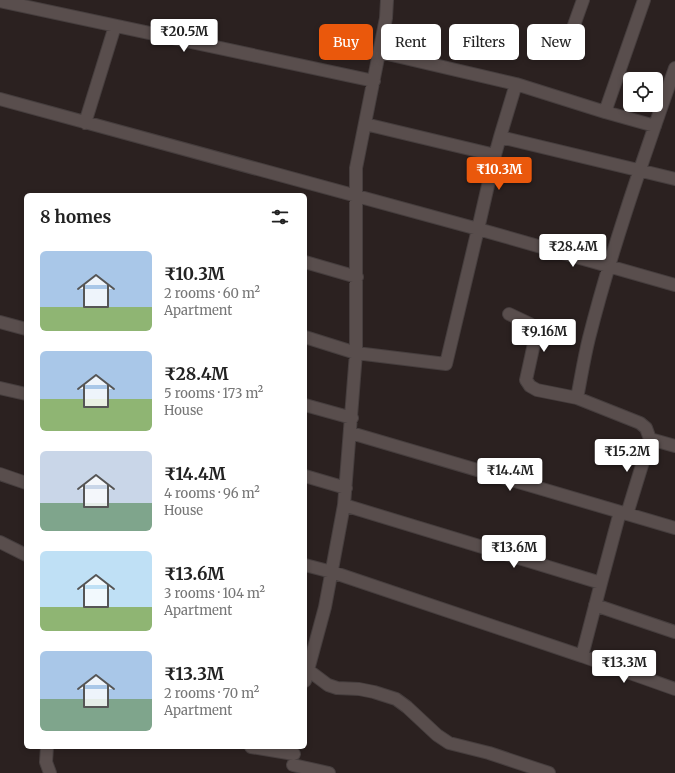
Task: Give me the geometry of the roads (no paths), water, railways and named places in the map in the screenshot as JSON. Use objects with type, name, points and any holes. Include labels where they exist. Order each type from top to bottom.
[{"type":"street","points":[[387,0],[386,18],[356,168],[356,353],[351,433],[344,505],[325,607],[310,642],[307,675],[337,688],[359,689],[396,699],[407,706],[437,735],[449,743],[489,753],[549,773]]},
{"type":"street","points":[[574,24],[583,0]]},
{"type":"street","points":[[605,112],[644,0]]},
{"type":"street","points":[[0,1],[374,81]]},
{"type":"street","points":[[85,123],[115,26]]},
{"type":"street","points":[[379,52],[516,84],[655,126]]},
{"type":"street","points":[[577,398],[589,339],[609,266],[675,68]]},
{"type":"street","points":[[307,338],[356,353],[446,364],[495,155],[516,84]]},
{"type":"street","points":[[0,99],[675,284]]},
{"type":"street","points":[[365,124],[495,155]]},
{"type":"street","points":[[500,137],[675,179]]},
{"type":"street","points":[[307,263],[357,277]]},
{"type":"street","points":[[509,314],[530,324],[535,332],[535,339],[526,380],[530,386],[537,390],[577,398],[640,422],[646,428],[650,439],[601,583],[582,656]]},
{"type":"street","points":[[0,322],[24,328]]},
{"type":"street","points":[[0,388],[24,394]]},
{"type":"street","points":[[307,406],[352,418]]},
{"type":"street","points":[[351,433],[675,528]]},
{"type":"street","points":[[650,439],[675,446]]},
{"type":"street","points":[[0,474],[24,482]]},
{"type":"street","points":[[307,477],[346,488]]},
{"type":"street","points":[[344,505],[601,583]]},
{"type":"street","points":[[0,542],[24,554]]},
{"type":"street","points":[[307,566],[332,572],[582,656],[675,690]]},
{"type":"street","points":[[595,605],[675,632]]},
{"type":"street","points":[[47,749],[46,762],[50,773]]},
{"type":"street","points":[[257,749],[329,773]]}]
